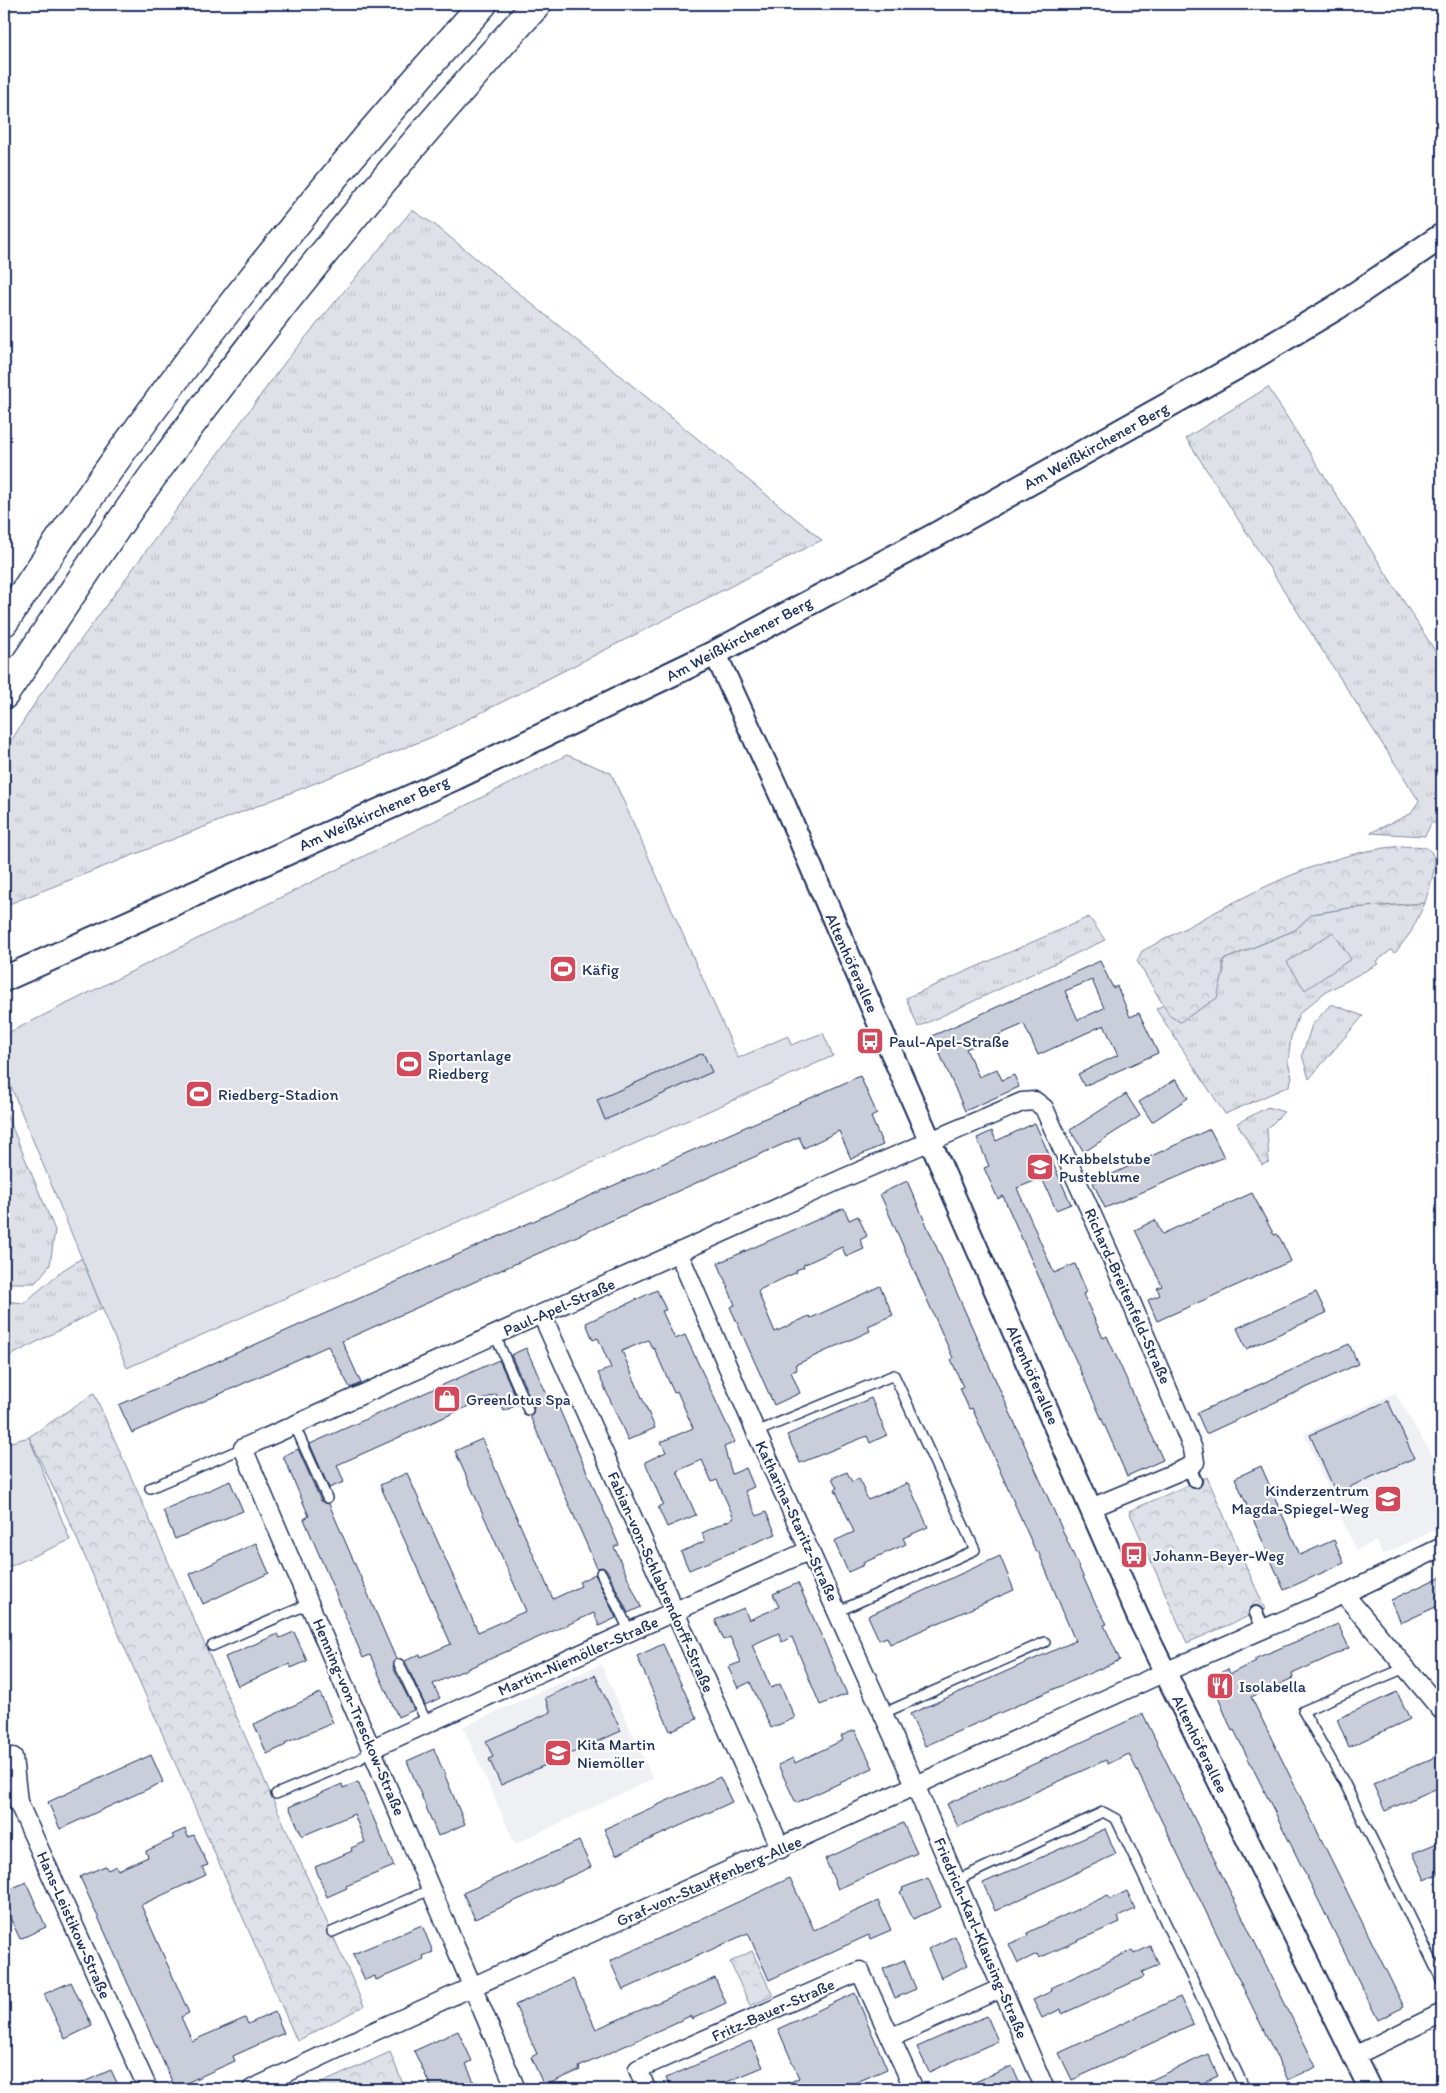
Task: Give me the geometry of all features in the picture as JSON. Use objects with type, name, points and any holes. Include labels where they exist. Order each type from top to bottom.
[{"type":"highway","points":[[4,622],[119,454],[204,340],[349,158],[483,4]]},
{"type":"highway","points":[[4,695],[154,475],[245,354],[420,136],[537,4]]},
{"type":"main road","name":"Am Weißkirchener Berg","points":[[4,979],[456,777],[715,653],[934,536],[1238,366],[1337,308],[1442,236]]},
{"type":"street","name":"Altenhöferallee","points":[[715,653],[783,801],[1091,1508],[1107,1549],[1352,2057],[1370,2089]]},
{"type":"street","name":"Richard-Breitenfeld-Straße","points":[[931,1142],[1022,1102],[1035,1101],[1044,1108],[1133,1305],[1193,1449],[1193,1470],[1091,1508]]},
{"type":"street","name":"Paul-Apel-Straße","points":[[243,1448],[679,1254],[844,1178],[931,1142]]},
{"type":"street","name":"Katharina-Staritz-Straße","points":[[679,1254],[756,1432],[839,1612],[916,1787]]},
{"type":"street","name":"Fabian-von-Schlabrendorff-Straße","points":[[542,1314],[781,1849]]},
{"type":"street","name":"Henning-von-Tresckow-Straße","points":[[243,1448],[373,1748],[516,2089]]},
{"type":"street","points":[[1165,1672],[1344,1594],[1442,1547]]},
{"type":"street","name":"Martin-Niemöller-Straße","points":[[373,1748],[810,1550]]},
{"type":"street","points":[[1344,1594],[1442,1711]]},
{"type":"street","points":[[1256,1613],[1264,1629]]},
{"type":"street","name":"Graf-von-Stauffenberg-Allee","points":[[252,2089],[375,2031],[781,1849],[1165,1672]]},
{"type":"street","name":"Hans-Leistikow-Straße","points":[[13,1757],[18,1802],[148,2089]]},
{"type":"street","name":"Friedrich-Karl-Klausing-Straße","points":[[916,1787],[1045,2089]]},
{"type":"street","name":"Fritz-Bauer-Straße","points":[[646,2089],[638,2069],[860,1972],[892,2037],[914,2089]]},
{"type":"street","points":[[892,2037],[1002,1988]]},
{"type":"street","points":[[1352,2057],[1442,2013]]},
{"type":"lane","points":[[495,1335],[528,1410]]},
{"type":"lane","points":[[756,1432],[894,1375],[974,1550],[839,1612]]},
{"type":"lane","points":[[294,1424],[327,1498]]},
{"type":"lane","points":[[150,1488],[243,1448]]},
{"type":"lane","points":[[601,1573],[630,1632]]},
{"type":"lane","points":[[212,1646],[311,1603]]},
{"type":"lane","points":[[884,1713],[1045,1642]]},
{"type":"lane","points":[[399,1664],[427,1723]]},
{"type":"lane","points":[[1405,1668],[1303,1711],[1344,1782],[1442,1981]]},
{"type":"lane","points":[[276,1794],[360,1759],[373,1748]]},
{"type":"lane","points":[[957,1880],[1103,1812],[1116,1819],[1245,2089]]},
{"type":"lane","points":[[332,1932],[432,1889]]},
{"type":"shaded area","name":"Kinderzentrum Magda-Spiegel-Weg","points":[[1395,1393],[1442,1472],[1442,1526],[1383,1555],[1376,1541],[1356,1550],[1304,1434]]},
{"type":"shaded area","name":"Kita Martin Niemöller","points":[[601,1664],[653,1779],[515,1844],[463,1727]]},
{"type":"green space","points":[[412,210],[435,225],[822,540],[437,735],[4,906],[4,752],[38,698],[285,362]]},
{"type":"green space","points":[[1268,387],[1442,662],[1442,828],[1432,822],[1425,836],[1370,833],[1410,814],[1419,801],[1186,438]]},
{"type":"green space","name":"Sportanlage Riedberg","points":[[567,755],[611,773],[738,1058],[788,1036],[791,1045],[823,1033],[833,1056],[127,1368],[4,1070],[4,1035]]},
{"type":"green space","points":[[1402,846],[1426,848],[1434,858],[1433,873],[1425,903],[1349,908],[1312,914],[1295,930],[1223,960],[1223,974],[1217,998],[1180,1022],[1170,1016],[1137,961],[1142,951],[1236,901],[1300,872],[1333,860],[1367,851]]},
{"type":"green space","points":[[1425,903],[1411,932],[1395,953],[1391,950],[1376,962],[1378,964],[1324,993],[1299,1014],[1291,1037],[1288,1062],[1292,1077],[1289,1086],[1225,1114],[1156,1009],[1163,1005],[1170,1016],[1223,974],[1223,960],[1295,930],[1312,914],[1349,908]]},
{"type":"green space","points":[[1089,917],[1105,940],[918,1027],[906,998]]},
{"type":"green space","points":[[1333,932],[1351,959],[1305,990],[1287,962]]},
{"type":"green space","points":[[1331,1004],[1363,1016],[1309,1079],[1302,1055],[1312,1025]]},
{"type":"green space","points":[[1268,1107],[1284,1112],[1267,1129],[1269,1162],[1262,1165],[1237,1123]]},
{"type":"green space","points":[[4,1108],[55,1230],[50,1265],[35,1283],[4,1283]]},
{"type":"green space","points":[[82,1258],[102,1308],[4,1359],[4,1301],[24,1303],[63,1270]]},
{"type":"green space","points":[[94,1393],[364,2006],[297,2041],[70,1523],[29,1437]]},
{"type":"green space","points":[[29,1437],[70,1540],[4,1569],[4,1444]]},
{"type":"green space","points":[[1207,1477],[1265,1609],[1187,1643],[1129,1511]]},
{"type":"green space","points":[[752,1951],[773,1996],[750,2006],[730,1962]]},
{"type":"green space","points":[[390,2052],[405,2089],[316,2089],[322,2083]]},
{"type":"building","points":[[1100,961],[1113,988],[1117,986],[1130,1017],[1139,1013],[1158,1053],[1084,1086],[1078,1074],[1118,1055],[1104,1025],[1038,1055],[1024,1024],[966,1049],[979,1077],[997,1069],[1002,1080],[1014,1075],[1019,1087],[965,1111],[932,1036]],"holes":[[[1092,980],[1104,1008],[1078,1020],[1065,991]]]},
{"type":"building","points":[[703,1053],[712,1072],[605,1120],[597,1100]]},
{"type":"building","points":[[860,1076],[877,1114],[871,1117],[883,1145],[851,1159],[839,1131],[804,1148],[799,1137],[342,1341],[361,1383],[350,1388],[328,1346],[132,1433],[119,1405]]},
{"type":"building","points":[[1176,1079],[1188,1098],[1152,1122],[1139,1102]]},
{"type":"building","points":[[1126,1094],[1140,1116],[1084,1152],[1070,1130]]},
{"type":"building","points":[[1035,1123],[1071,1204],[1056,1210],[1042,1178],[1017,1188],[1054,1273],[1075,1264],[1087,1292],[1083,1294],[1103,1338],[1107,1336],[1163,1460],[1127,1476],[1003,1196],[998,1199],[984,1168],[989,1166],[977,1138],[992,1131],[996,1141]]},
{"type":"building","points":[[1210,1129],[1224,1157],[1105,1208],[1093,1183]]},
{"type":"building","points":[[907,1181],[1094,1601],[1107,1624],[1104,1625],[1120,1660],[925,1746],[910,1714],[1075,1641],[1038,1551],[1036,1552],[972,1408],[969,1409],[960,1388],[963,1387],[951,1359],[953,1358],[880,1194]]},
{"type":"building","points":[[1252,1193],[1274,1235],[1277,1234],[1281,1240],[1291,1261],[1157,1321],[1148,1300],[1160,1295],[1157,1288],[1162,1286],[1135,1230],[1155,1220],[1162,1234]]},
{"type":"building","points":[[844,1208],[849,1220],[858,1216],[867,1236],[860,1240],[864,1249],[846,1257],[842,1247],[803,1265],[804,1267],[796,1270],[797,1272],[761,1289],[758,1292],[775,1332],[809,1316],[811,1318],[880,1286],[893,1315],[868,1326],[870,1331],[795,1365],[797,1370],[791,1372],[800,1393],[774,1405],[730,1307],[735,1305],[718,1263]]},
{"type":"building","points":[[657,1290],[666,1310],[662,1311],[675,1339],[685,1335],[735,1442],[724,1447],[732,1474],[746,1468],[754,1487],[745,1491],[757,1516],[766,1512],[776,1534],[689,1570],[681,1552],[705,1541],[702,1533],[734,1518],[717,1480],[712,1482],[702,1460],[677,1471],[696,1515],[667,1527],[658,1507],[663,1504],[645,1462],[666,1452],[661,1442],[693,1428],[677,1391],[674,1393],[654,1348],[648,1340],[622,1351],[655,1428],[628,1440],[598,1373],[611,1368],[598,1338],[593,1340],[586,1323]]},
{"type":"building","points":[[1316,1292],[1326,1313],[1246,1349],[1237,1328]]},
{"type":"building","points":[[1349,1344],[1358,1364],[1206,1434],[1197,1413]]},
{"type":"building","points":[[526,1348],[553,1408],[558,1406],[619,1545],[614,1547],[641,1607],[628,1613],[607,1570],[602,1567],[597,1568],[530,1416],[533,1413],[534,1407],[511,1355]]},
{"type":"building","points":[[499,1360],[519,1404],[504,1411],[496,1394],[337,1465],[344,1482],[329,1488],[310,1444]]},
{"type":"building","points":[[871,1398],[887,1435],[870,1443],[867,1436],[800,1463],[787,1435]]},
{"type":"building","points":[[1388,1401],[1414,1458],[1336,1493],[1310,1435]]},
{"type":"building","points":[[482,1439],[553,1599],[581,1586],[579,1582],[595,1574],[616,1618],[599,1626],[594,1613],[433,1684],[440,1698],[425,1705],[405,1661],[420,1654],[421,1657],[451,1644],[380,1485],[407,1473],[478,1632],[526,1611],[455,1451]]},
{"type":"building","points":[[298,1449],[321,1501],[329,1504],[396,1659],[393,1667],[414,1710],[398,1717],[370,1655],[363,1658],[304,1519],[309,1516],[283,1456]]},
{"type":"building","points":[[1261,1466],[1300,1555],[1334,1540],[1344,1563],[1284,1590],[1235,1478]]},
{"type":"building","points":[[847,1472],[852,1482],[859,1478],[868,1500],[908,1483],[928,1527],[903,1538],[906,1544],[863,1563],[864,1565],[848,1572],[834,1541],[854,1532],[832,1478]]},
{"type":"building","points":[[230,1481],[243,1511],[175,1539],[163,1510]]},
{"type":"building","points":[[256,1543],[269,1573],[203,1604],[190,1574]]},
{"type":"building","points":[[1000,1556],[1014,1590],[890,1644],[887,1637],[879,1640],[868,1616]]},
{"type":"building","points":[[1442,1576],[1442,1604],[1401,1623],[1391,1600]]},
{"type":"building","points":[[798,1583],[847,1694],[820,1705],[792,1637],[782,1642],[779,1633],[752,1645],[771,1688],[780,1684],[795,1718],[771,1728],[750,1682],[738,1688],[728,1667],[741,1662],[730,1637],[724,1640],[715,1620],[744,1608],[749,1620],[779,1607],[773,1594]]},
{"type":"building","points":[[1338,1624],[1349,1648],[1292,1674],[1293,1678],[1251,1697],[1404,2007],[1378,2020],[1234,1730],[1232,1731],[1210,1678],[1228,1669],[1230,1674],[1256,1661],[1254,1659]]},
{"type":"building","points":[[294,1632],[307,1661],[291,1668],[290,1664],[238,1686],[225,1657],[278,1634],[280,1638]]},
{"type":"building","points":[[663,1644],[697,1719],[670,1731],[637,1656]]},
{"type":"building","points":[[595,1675],[621,1731],[501,1785],[489,1759],[493,1757],[486,1741],[551,1712],[545,1698]]},
{"type":"building","points":[[1397,1692],[1410,1719],[1349,1747],[1337,1719]]},
{"type":"building","points":[[320,1693],[333,1723],[285,1743],[286,1745],[267,1754],[254,1724]]},
{"type":"building","points":[[1143,1714],[1316,2067],[1288,2080],[1129,1754],[1108,1764],[1106,1760],[958,1827],[947,1804]]},
{"type":"building","points":[[855,1730],[873,1768],[796,1803],[778,1765],[793,1758],[795,1763],[843,1740],[841,1736]]},
{"type":"building","points":[[434,1749],[465,1824],[438,1836],[407,1761]]},
{"type":"building","points":[[1442,1754],[1442,1786],[1385,1811],[1373,1784]]},
{"type":"building","points":[[151,1755],[163,1782],[60,1829],[48,1802]]},
{"type":"building","points":[[720,1777],[732,1802],[616,1855],[604,1829]]},
{"type":"building","points":[[358,1782],[394,1866],[346,1886],[347,1888],[327,1897],[315,1867],[352,1851],[351,1848],[365,1842],[354,1814],[302,1836],[289,1807],[342,1784],[343,1788]]},
{"type":"building","points":[[903,1823],[917,1853],[838,1889],[825,1859]]},
{"type":"building","points":[[185,1829],[188,1837],[194,1835],[208,1865],[202,1867],[206,1875],[141,1905],[189,2013],[181,2017],[192,2041],[245,2018],[248,2024],[275,2012],[284,2033],[233,2056],[235,2061],[175,2088],[80,1877],[105,1866],[108,1870],[116,1866],[118,1870],[148,1857],[146,1851],[174,1838],[172,1835]]},
{"type":"building","points":[[1105,1829],[1116,1854],[995,1911],[983,1883]]},
{"type":"building","points":[[579,1841],[591,1867],[475,1919],[463,1893]]},
{"type":"building","points":[[1442,1841],[1442,1872],[1425,1880],[1413,1853]]},
{"type":"building","points":[[790,1878],[814,1930],[878,1901],[891,1930],[870,1939],[869,1935],[769,1980],[748,1933],[623,1990],[610,1961]]},
{"type":"building","points":[[928,1878],[941,1907],[913,1919],[900,1892],[903,1890],[902,1888]]},
{"type":"building","points":[[26,1882],[46,1927],[20,1939],[4,1905],[4,1892]]},
{"type":"building","points":[[1127,1891],[1135,1909],[1118,1917],[1120,1922],[1039,1958],[1037,1954],[1018,1963],[1009,1944],[1028,1936],[1027,1933],[1108,1895],[1110,1899]]},
{"type":"building","points":[[422,1925],[433,1952],[423,1956],[424,1960],[376,1980],[375,1976],[365,1980],[353,1954]]},
{"type":"building","points":[[955,1936],[968,1965],[941,1978],[928,1949]]},
{"type":"building","points":[[1150,1946],[1159,1965],[1142,1972],[1144,1977],[1062,2014],[1061,2009],[1042,2018],[1033,2000],[1052,1991],[1051,1988],[1132,1950],[1134,1954]]},
{"type":"building","points":[[904,1960],[916,1989],[895,1998],[883,1969]]},
{"type":"building","points":[[715,1978],[726,2003],[692,2019],[690,2016],[579,2067],[580,2070],[544,2086],[531,2057],[537,2054],[515,2005],[573,1979],[596,2029]]},
{"type":"building","points":[[71,1982],[92,2026],[65,2039],[44,1994]]},
{"type":"building","points":[[855,1993],[887,2069],[841,2089],[775,2089],[799,2078],[778,2029]]},
{"type":"building","points":[[1180,1997],[1193,2024],[1072,2080],[1059,2053]]},
{"type":"building","points":[[987,2016],[998,2041],[929,2072],[917,2047]]},
{"type":"building","points":[[458,2031],[472,2061],[466,2064],[477,2089],[432,2089],[414,2051]]},
{"type":"building","points":[[751,2041],[763,2067],[710,2089],[671,2089],[666,2078]]},
{"type":"building","points":[[1208,2054],[1218,2076],[1190,2089],[1132,2089]]},
{"type":"building","points":[[1012,2066],[1022,2089],[959,2089]]},
{"type":"building","points":[[111,2070],[120,2089],[68,2089],[104,2073]]},
{"type":"place","name":"Käfig","points":[[563,969]]},
{"type":"place","name":"Paul-Apel-Straße","points":[[870,1041]]},
{"type":"place","name":"Sportanlage Riedberg","points":[[409,1064]]},
{"type":"place","name":"Riedberg-Stadion","points":[[199,1094]]},
{"type":"place","name":"Krabbelstube Pusteblume","points":[[1040,1167]]},
{"type":"place","name":"Greenlotus Spa","points":[[447,1399]]},
{"type":"place","name":"Kinderzentrum Magda-Spiegel-Weg","points":[[1388,1499]]},
{"type":"place","name":"Johann-Beyer-Weg","points":[[1134,1555]]},
{"type":"place","name":"Isolabella","points":[[1220,1686]]},
{"type":"place","name":"Kita Martin Niemöller","points":[[558,1753]]}]
